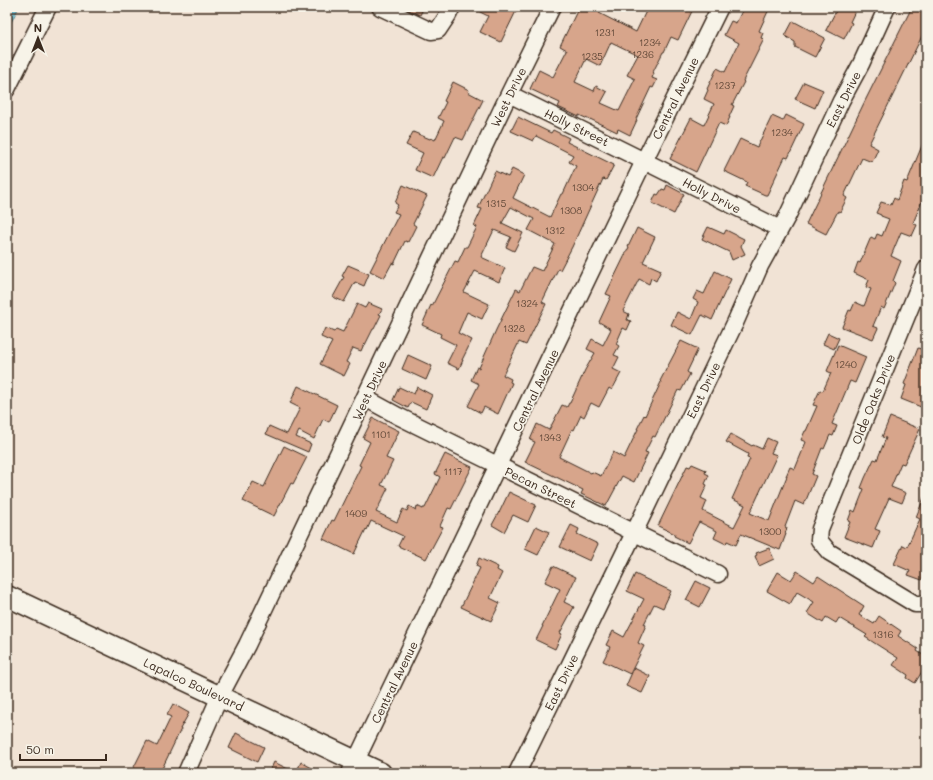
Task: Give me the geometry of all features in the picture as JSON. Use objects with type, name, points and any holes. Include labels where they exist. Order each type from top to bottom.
[{"type":"main road","name":"Lapalco Boulevard","points":[[7,596],[220,696],[353,767],[381,773]]},
{"type":"street","points":[[7,89],[48,7]]},
{"type":"street","points":[[380,7],[431,31],[438,30],[452,7]]},
{"type":"street","name":"West Drive","points":[[186,773],[220,696],[247,646],[509,94],[552,7]]},
{"type":"street","name":"Central Avenue","points":[[353,767],[644,161],[720,7]]},
{"type":"street","name":"East Drive","points":[[517,773],[735,323],[760,266],[787,217],[887,7]]},
{"type":"street","name":"Holly Street","points":[[509,94],[644,161]]},
{"type":"street","name":"Holly Drive","points":[[644,161],[780,229]]},
{"type":"street","name":"Olde Oaks Drive","points":[[926,269],[820,530],[819,540],[829,552],[915,604],[926,604]]},
{"type":"street","name":"Pecan Street","points":[[365,398],[498,466],[718,574]]},
{"type":"water","points":[[7,7],[19,7],[7,30]]},
{"type":"building","points":[[402,7],[424,7],[420,15]]},
{"type":"building","points":[[470,7],[518,7],[501,42],[480,32],[488,16]]},
{"type":"building","points":[[579,7],[602,7],[599,13],[636,32],[648,7],[694,7],[678,40],[671,37],[653,72],[652,78],[657,80],[653,88],[651,87],[630,135],[618,129],[617,132],[579,115],[579,117],[558,107],[560,103],[530,89],[539,70],[553,77],[567,50],[560,46]],"holes":[[[611,42],[638,55],[627,75],[635,79],[619,111],[601,103],[607,92],[596,86],[594,91],[575,82],[586,59],[600,66]]]},
{"type":"building","points":[[744,7],[770,7],[759,31],[763,33],[761,38],[764,39],[732,105],[734,106],[726,126],[719,123],[696,172],[670,159],[691,118],[704,125],[714,104],[704,99],[708,90],[707,89],[717,68],[725,72],[739,43],[724,35],[731,21],[736,23]]},
{"type":"building","points":[[838,7],[857,7],[850,22],[852,23],[844,39],[826,30]]},
{"type":"building","points":[[912,7],[926,7],[926,28],[869,144],[878,149],[872,162],[862,158],[844,196],[847,198],[840,212],[838,211],[826,234],[806,224]]},
{"type":"building","points":[[793,21],[825,38],[815,57],[795,47],[795,42],[785,36]]},
{"type":"building","points":[[453,82],[469,90],[468,92],[483,100],[463,140],[455,137],[433,178],[415,170],[423,153],[406,145],[413,132],[435,140],[444,121],[438,118],[446,102],[444,101]]},
{"type":"building","points":[[804,82],[823,90],[815,108],[795,99]]},
{"type":"building","points":[[786,115],[804,124],[788,158],[785,157],[767,195],[745,186],[747,182],[724,171],[740,139],[757,147],[772,116],[783,121]]},
{"type":"building","points":[[518,117],[551,133],[553,130],[569,138],[567,142],[614,165],[606,180],[603,179],[572,247],[560,270],[558,269],[542,302],[546,304],[526,345],[519,342],[503,375],[511,379],[510,382],[512,383],[498,414],[484,407],[481,413],[468,406],[479,384],[471,380],[477,367],[479,368],[516,289],[520,291],[532,267],[542,271],[555,244],[528,230],[534,219],[511,207],[502,223],[523,233],[514,251],[506,247],[511,237],[494,230],[481,257],[505,268],[499,282],[475,271],[464,292],[489,304],[482,319],[467,312],[458,333],[472,340],[459,369],[447,363],[456,345],[440,337],[441,334],[422,325],[455,261],[458,262],[477,227],[474,226],[482,209],[478,208],[495,171],[508,177],[512,169],[524,175],[513,198],[550,217],[576,166],[569,162],[573,155],[536,136],[533,141],[511,131]]},
{"type":"building","points":[[926,136],[926,201],[923,199],[913,223],[917,225],[912,236],[901,232],[891,256],[901,261],[893,281],[895,283],[884,309],[881,307],[873,326],[878,328],[873,339],[842,327],[849,310],[851,311],[855,302],[864,306],[871,289],[866,287],[869,280],[854,273],[871,237],[875,239],[877,234],[882,236],[889,219],[876,213],[881,202],[891,205],[894,198],[897,200],[904,181],[907,182]]},
{"type":"building","points":[[403,185],[427,196],[413,224],[416,226],[408,242],[405,241],[394,264],[392,263],[384,278],[370,271],[399,214],[394,212],[398,205],[395,203]]},
{"type":"building","points":[[667,185],[684,194],[674,214],[652,203],[656,194],[658,195],[662,189],[665,190]]},
{"type":"building","points":[[708,227],[724,234],[726,230],[744,239],[741,246],[745,254],[732,260],[729,252],[702,239]]},
{"type":"building","points":[[637,228],[655,237],[643,262],[661,270],[656,281],[651,278],[649,284],[639,279],[623,311],[629,314],[627,320],[631,321],[627,330],[623,328],[616,344],[619,346],[614,355],[619,357],[613,369],[621,373],[612,390],[609,388],[599,407],[591,403],[584,417],[581,415],[574,430],[572,429],[559,457],[591,473],[592,472],[601,476],[613,452],[624,458],[661,382],[660,381],[681,341],[698,349],[687,372],[690,374],[681,391],[678,390],[655,437],[653,436],[645,452],[648,453],[634,482],[622,476],[606,506],[581,494],[583,490],[525,462],[535,442],[530,440],[537,424],[549,430],[562,405],[567,407],[595,353],[587,349],[592,339],[603,345],[611,329],[599,322],[611,296],[606,294]]},
{"type":"building","points":[[348,265],[369,274],[364,286],[355,282],[344,302],[333,297],[344,277],[342,276]]},
{"type":"building","points":[[715,271],[731,279],[712,320],[702,315],[692,335],[671,325],[677,312],[691,319],[698,302],[693,299],[697,291],[704,294]]},
{"type":"building","points":[[368,303],[382,309],[379,314],[381,315],[361,351],[353,348],[346,362],[350,364],[344,376],[320,364],[332,342],[321,337],[325,328],[334,332],[336,329],[343,332],[357,304],[365,308]]},
{"type":"building","points":[[828,333],[839,338],[834,349],[823,344]]},
{"type":"building","points":[[838,345],[866,357],[855,383],[850,381],[832,424],[837,426],[833,436],[830,435],[824,449],[822,448],[812,474],[816,476],[804,505],[795,501],[785,527],[787,528],[786,534],[780,550],[741,534],[736,545],[727,541],[726,544],[714,538],[717,531],[699,522],[688,543],[674,536],[675,534],[658,526],[687,466],[690,467],[692,464],[706,470],[705,473],[709,475],[705,484],[707,485],[701,498],[707,501],[703,511],[734,527],[745,505],[732,499],[750,459],[747,458],[748,454],[726,442],[731,434],[752,446],[753,445],[762,449],[767,438],[776,442],[771,453],[777,455],[750,513],[769,521],[790,467],[795,469],[806,442],[801,440],[817,406],[813,405],[820,390],[823,391],[831,373],[827,371]]},
{"type":"building","points":[[918,348],[926,351],[926,409],[901,399],[906,385],[904,384]]},
{"type":"building","points":[[408,355],[432,366],[426,380],[402,369]]},
{"type":"building","points":[[298,386],[337,405],[329,422],[323,419],[314,439],[299,431],[296,437],[311,444],[308,452],[266,434],[269,426],[287,434],[300,408],[290,403]]},
{"type":"building","points":[[399,387],[414,394],[417,387],[432,395],[426,409],[411,402],[408,408],[393,400]]},
{"type":"building","points":[[890,417],[920,429],[904,464],[901,463],[891,487],[906,493],[902,503],[889,498],[875,529],[880,531],[873,548],[844,537],[850,522],[848,521],[852,510],[855,512],[864,489],[861,488],[865,478],[874,459],[877,460],[886,438],[882,437]]},
{"type":"building","points":[[373,418],[399,431],[386,458],[393,461],[381,485],[388,488],[376,512],[397,522],[403,509],[407,511],[409,506],[416,510],[417,506],[423,509],[425,508],[440,477],[435,474],[445,454],[472,467],[451,509],[448,508],[440,526],[443,527],[426,559],[398,546],[403,536],[371,521],[354,554],[323,539],[332,520],[334,521],[361,466],[359,465],[370,442],[363,438]]},
{"type":"building","points":[[284,446],[307,457],[293,484],[291,483],[274,516],[243,501],[253,482],[264,487]]},
{"type":"building","points":[[509,492],[536,505],[528,522],[513,515],[504,532],[492,525]]},
{"type":"building","points":[[926,493],[926,572],[922,580],[908,575],[910,571],[894,564],[903,545],[907,547],[920,519],[916,517]]},
{"type":"building","points":[[571,525],[579,529],[577,534],[598,544],[590,561],[560,547]]},
{"type":"building","points":[[536,526],[549,532],[538,555],[525,549]]},
{"type":"building","points":[[769,548],[774,559],[759,566],[755,556],[757,555],[756,553]]},
{"type":"building","points":[[479,558],[498,567],[497,570],[502,573],[490,598],[500,603],[491,621],[461,607],[480,568],[476,566]]},
{"type":"building","points":[[553,566],[576,577],[564,602],[574,607],[560,633],[562,634],[555,649],[536,640],[560,589],[545,582]]},
{"type":"building","points":[[797,571],[814,582],[818,576],[864,606],[859,615],[874,624],[879,616],[901,631],[898,636],[918,649],[917,651],[926,657],[926,665],[915,683],[907,678],[908,675],[893,665],[898,658],[865,637],[867,635],[839,618],[836,623],[826,617],[823,623],[807,613],[814,602],[797,592],[790,604],[767,591],[778,572],[791,580]]},
{"type":"building","points":[[635,574],[671,591],[663,608],[654,604],[644,624],[646,625],[638,643],[644,646],[630,674],[603,661],[610,647],[606,645],[613,631],[624,637],[644,599],[627,591]]},
{"type":"building","points":[[696,581],[710,588],[700,607],[686,600]]},
{"type":"building","points":[[634,668],[650,676],[642,693],[626,686]]},
{"type":"building","points":[[173,704],[189,713],[160,773],[131,773],[147,741],[157,746],[171,717],[167,715]]},
{"type":"building","points":[[236,733],[264,747],[257,762],[229,748]]},
{"type":"building","points":[[274,762],[296,773],[269,773]]},
{"type":"building","points":[[301,762],[321,773],[296,773]]}]
